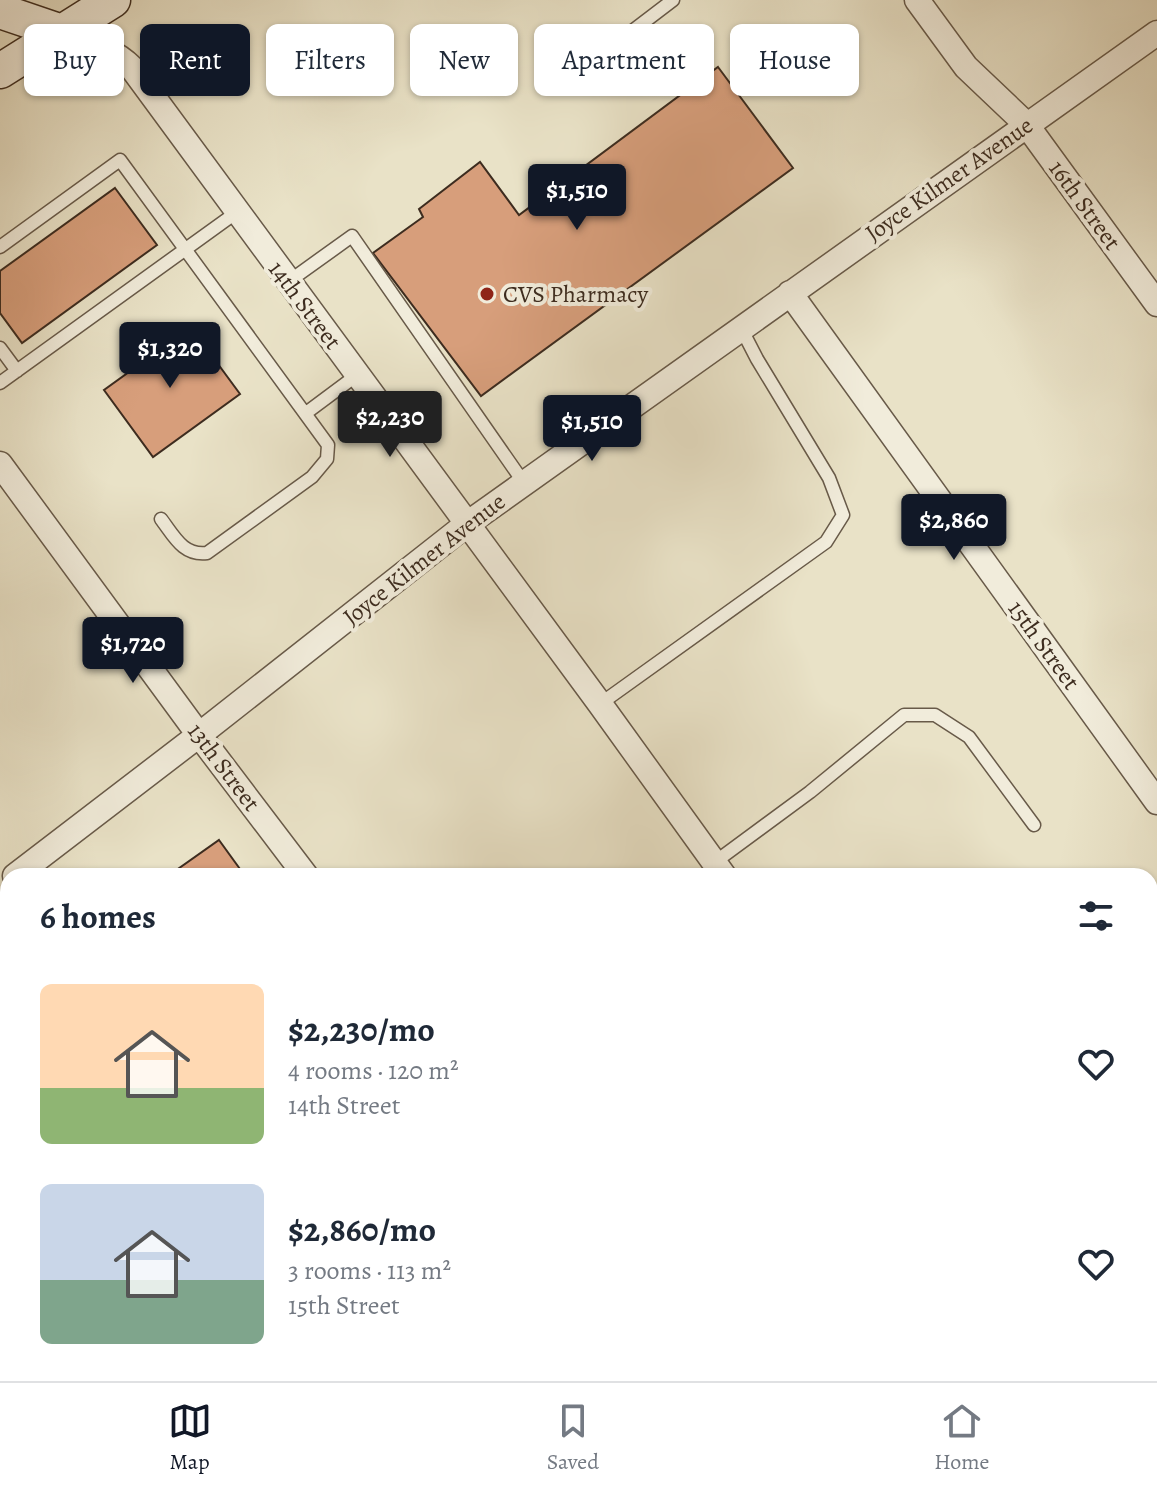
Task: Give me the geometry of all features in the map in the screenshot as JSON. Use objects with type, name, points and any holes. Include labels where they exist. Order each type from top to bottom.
[{"type":"main road","points":[[75,24],[113,0]]},
{"type":"main road","points":[[0,11],[38,24]]},
{"type":"main road","points":[[0,71],[24,56]]},
{"type":"street","name":"16th Street","points":[[917,0],[966,67],[1026,124],[1157,304]]},
{"type":"street","name":"Joyce Kilmer Avenue","points":[[25,868],[467,524],[1157,33]]},
{"type":"street","name":"14th Street","points":[[124,60],[719,868]]},
{"type":"street","name":"15th Street","points":[[790,293],[1157,802]]},
{"type":"street","name":"13th Street","points":[[0,464],[300,868]]},
{"type":"lane","points":[[642,24],[673,0]]},
{"type":"lane","points":[[0,247],[120,160],[328,445],[327,459],[312,477],[213,550],[200,554],[188,550],[161,519]]},
{"type":"lane","points":[[0,383],[237,212]]},
{"type":"lane","points":[[288,282],[352,236],[524,483]]},
{"type":"lane","points":[[600,704],[826,542],[843,515],[829,478],[741,328]]},
{"type":"lane","points":[[0,348],[17,371]]},
{"type":"lane","points":[[306,413],[357,375]]},
{"type":"lane","points":[[721,868],[904,715],[935,715],[969,737],[1034,825]]},
{"type":"building","points":[[718,67],[730,83],[730,96],[740,96],[793,168],[481,396],[373,253],[423,217],[419,209],[480,162],[519,215],[679,96],[714,96],[714,70]]},
{"type":"building","points":[[115,188],[157,245],[22,343],[0,313],[0,271]]},
{"type":"building","points":[[190,326],[240,394],[153,457],[104,390],[133,369],[124,358],[152,338],[160,348]]},
{"type":"building","points":[[219,840],[239,868],[179,868]]},
{"type":"place","name":"CVS Pharmacy","points":[[487,294]]}]
